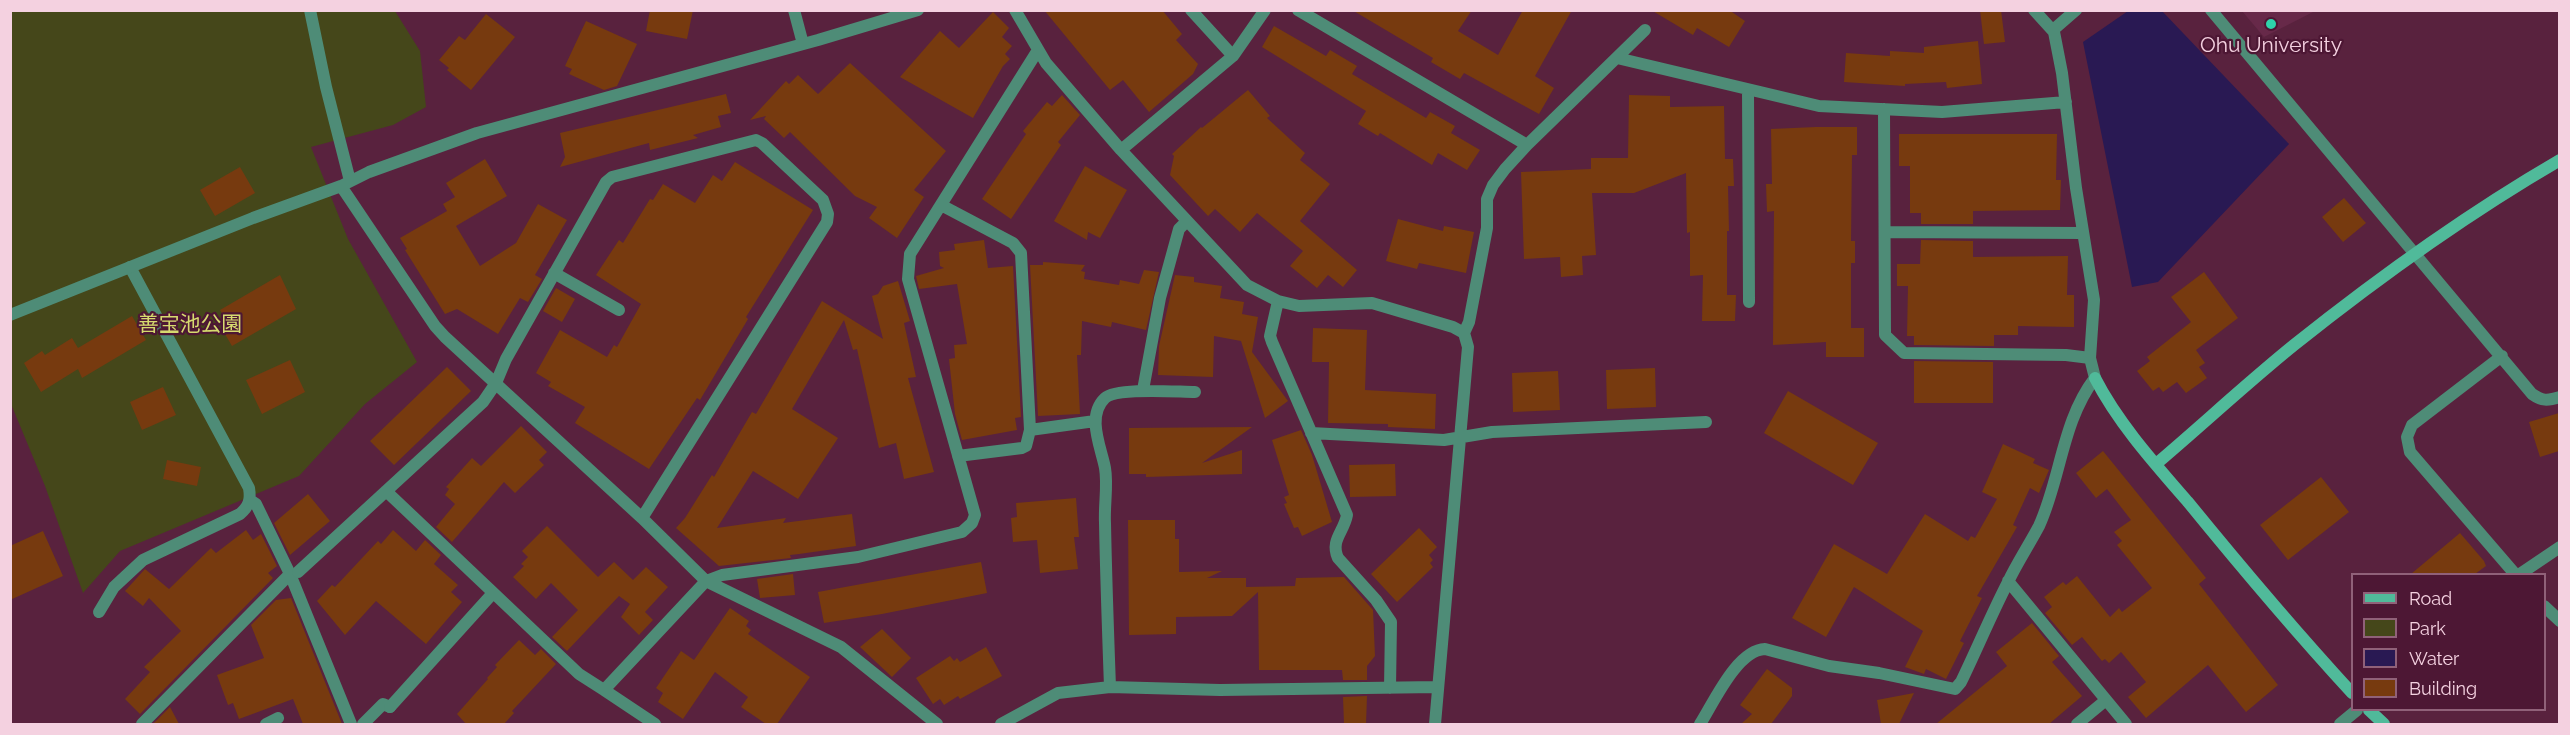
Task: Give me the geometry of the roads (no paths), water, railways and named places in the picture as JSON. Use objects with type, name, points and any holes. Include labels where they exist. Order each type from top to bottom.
[{"type":"street","points":[[310,10],[346,184],[435,326],[642,518],[706,581],[841,647],[937,724]]},
{"type":"street","points":[[794,10],[803,44]]},
{"type":"street","points":[[10,315],[253,218],[346,184],[369,172],[477,133],[803,44],[918,10]]},
{"type":"street","points":[[1015,10],[1046,63],[1121,150],[1246,285],[1278,301],[1299,306],[1372,303],[1458,329],[1464,333],[1468,347],[1435,724]]},
{"type":"street","points":[[1191,10],[1233,56]]},
{"type":"street","points":[[1121,150],[1233,56],[1265,10]]},
{"type":"street","points":[[1298,10],[1527,145]]},
{"type":"street","points":[[2034,10],[2053,30],[2066,102],[2094,300],[2090,358],[2095,378],[2103,393],[2156,464],[2259,589],[2351,692]]},
{"type":"street","points":[[2053,30],[2076,10]]},
{"type":"street","points":[[2211,10],[2532,394],[2546,401],[2559,397]]},
{"type":"street","points":[[1464,333],[1469,322],[1487,228],[1488,193],[1504,169],[1527,145],[1645,30]]},
{"type":"street","points":[[604,690],[706,581],[722,575],[858,557],[962,532],[972,523],[975,515],[908,279],[910,254],[1038,50]]},
{"type":"street","points":[[1617,58],[1809,105],[1942,112],[2066,102]]},
{"type":"street","points":[[1748,90],[1749,302]]},
{"type":"street","points":[[1884,109],[1885,335],[1904,353],[2066,355],[2090,358]]},
{"type":"street","points":[[142,724],[294,573],[483,402],[496,383],[506,359],[602,186],[612,177],[750,141],[762,143],[826,206],[827,222],[642,518]]},
{"type":"street","points":[[2156,464],[2293,346],[2416,254],[2559,160]]},
{"type":"street","points":[[941,205],[1013,243],[1021,253],[1030,430],[1026,446],[958,456]]},
{"type":"street","points":[[1143,390],[1160,298],[1179,229],[1187,221]]},
{"type":"street","points":[[1885,232],[2083,233]]},
{"type":"street","points":[[99,612],[114,586],[143,560],[240,514],[249,505],[250,500],[249,488],[130,267]]},
{"type":"street","points":[[554,273],[619,310]]},
{"type":"street","points":[[1278,301],[1270,336],[1347,515],[1346,522],[1335,541],[1335,551],[1338,558],[1384,610],[1391,622],[1390,688]]},
{"type":"street","points":[[2502,357],[2412,425],[2407,437],[2410,452],[2514,573]]},
{"type":"street","points":[[1700,724],[1734,670],[1742,660],[1757,650],[1766,649],[1852,670],[1879,673],[1955,689],[1961,682],[2008,581],[2038,526],[2056,477],[2070,425],[2084,393],[2095,378]]},
{"type":"street","points":[[1110,687],[1104,509],[1106,471],[1095,422],[1098,411],[1104,399],[1110,395],[1143,390],[1195,392]]},
{"type":"street","points":[[1030,430],[1095,422]]},
{"type":"street","points":[[1311,433],[1444,441],[1491,432],[1706,422]]},
{"type":"street","points":[[386,491],[579,674],[655,724]]},
{"type":"street","points":[[250,500],[256,504],[294,573],[351,724]]},
{"type":"street","points":[[2521,573],[2559,547]]},
{"type":"street","points":[[2008,581],[2126,724]]},
{"type":"street","points":[[363,724],[383,704],[390,707],[494,592]]},
{"type":"street","points":[[2546,608],[2559,621]]},
{"type":"street","points":[[1001,724],[1058,693],[1110,687],[1220,690],[1437,687]]},
{"type":"street","points":[[2077,724],[2106,700]]},
{"type":"street","points":[[2340,724],[2356,711]]},
{"type":"street","points":[[2369,711],[2384,724]]},
{"type":"street","points":[[266,724],[278,718]]},
{"type":"water","points":[[2128,11],[2162,11],[2289,144],[2158,282],[2132,287],[2083,42]]},
{"type":"place","name":"Ohu University","points":[[2271,24]]},
{"type":"park label","name":"善宝池公園","points":[[190,325]]}]
